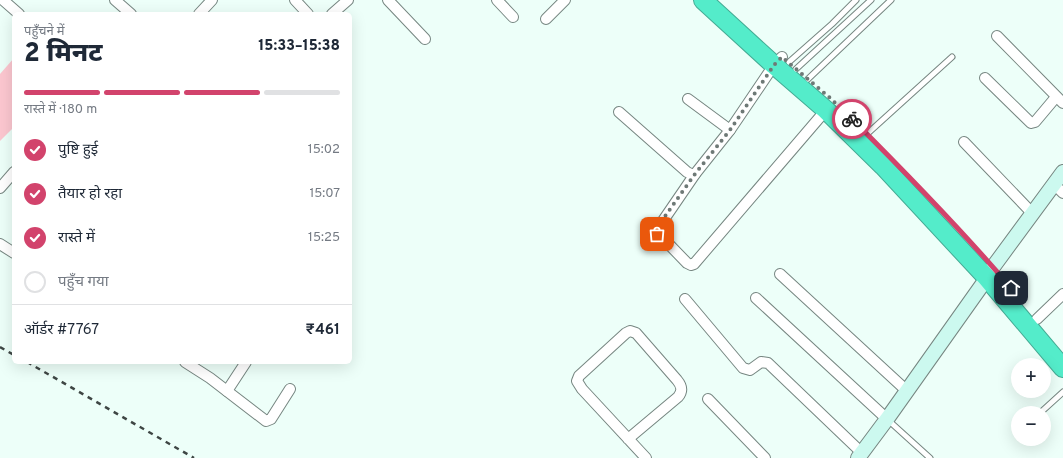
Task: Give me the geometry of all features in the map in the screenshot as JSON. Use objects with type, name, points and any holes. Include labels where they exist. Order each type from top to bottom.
[{"type":"highway","points":[[703,0],[829,97],[892,159],[990,273],[1063,368]]},
{"type":"highway","points":[[720,0],[790,66],[826,110],[1037,319],[1063,350]]},
{"type":"main road","points":[[860,456],[888,419],[907,390],[1033,214],[1059,189],[1063,172]]},
{"type":"street","points":[[115,0],[129,12]]},
{"type":"street","points":[[201,12],[212,0]]},
{"type":"street","points":[[295,0],[306,12]]},
{"type":"street","points":[[334,12],[348,0]]},
{"type":"street","points":[[388,0],[425,39]]},
{"type":"street","points":[[497,0],[513,17]]},
{"type":"street","points":[[546,19],[565,0]]},
{"type":"street","points":[[10,2],[18,12]]},
{"type":"street","points":[[985,78],[1031,123],[1035,122],[1060,100],[997,36]]},
{"type":"street","points":[[790,66],[730,130],[695,174],[656,231],[687,263],[691,265],[694,264],[826,110]]},
{"type":"street","points":[[688,99],[730,130]]},
{"type":"street","points":[[619,112],[687,172],[695,174]]},
{"type":"street","points":[[964,142],[1033,214]]},
{"type":"street","points":[[0,188],[12,174]]},
{"type":"street","points":[[0,244],[12,252]]},
{"type":"street","points":[[780,274],[907,390]]},
{"type":"street","points":[[1037,319],[1063,294]]},
{"type":"street","points":[[756,298],[888,419]]},
{"type":"street","points":[[684,299],[743,368],[750,370],[761,362],[768,362],[860,456]]},
{"type":"street","points":[[628,439],[678,397],[682,390],[677,380],[636,333],[630,331],[579,376],[577,381],[582,388],[628,439],[646,458]]},
{"type":"street","points":[[188,364],[227,391],[264,420],[269,421],[271,419],[290,389]]},
{"type":"street","points":[[227,391],[245,364]]},
{"type":"street","points":[[708,399],[765,458]]},
{"type":"lane","points":[[790,66],[856,0]]},
{"type":"lane","points":[[790,66],[871,0]]},
{"type":"lane","points":[[790,66],[891,0]]},
{"type":"lane","points":[[866,134],[952,57]]},
{"type":"lane","points":[[1048,406],[1063,392]]},
{"type":"lane","points":[[888,419],[930,458]]},
{"type":"shaded area","points":[[12,60],[12,129],[0,141],[0,74]]},
{"type":"railway","points":[[0,347],[12,354]]},
{"type":"railway","points":[[30,364],[194,458]]},
{"type":"way so far","points":[[657,234],[656,229],[695,174],[730,130],[774,65],[782,57],[829,97],[852,119]]},
{"type":"route","points":[[852,119],[892,159],[1011,288]]}]
